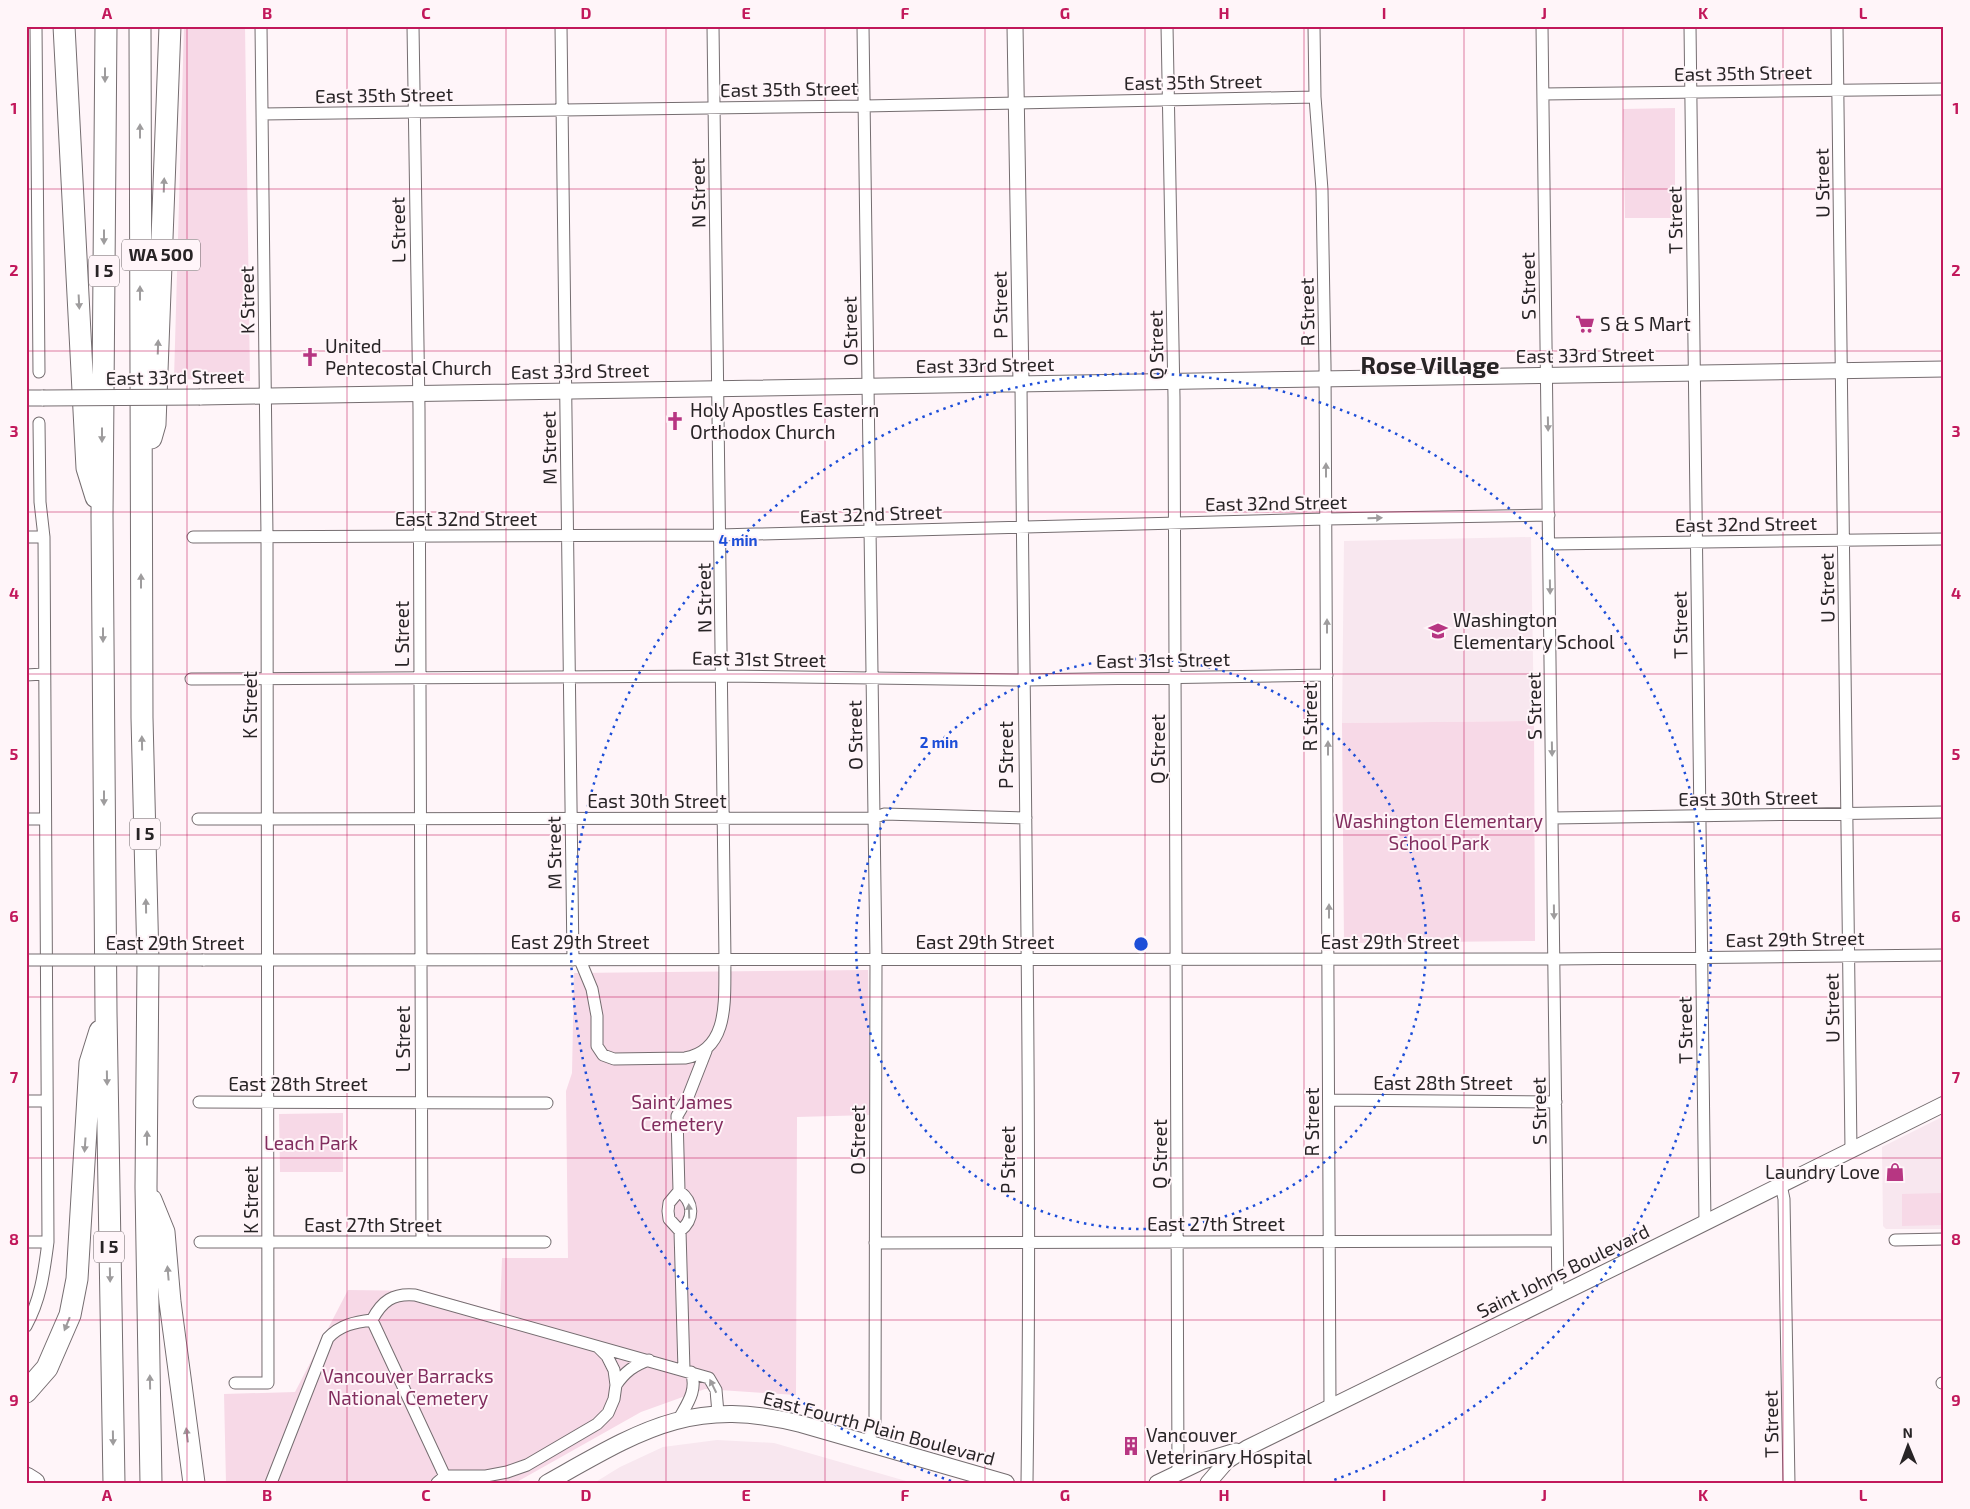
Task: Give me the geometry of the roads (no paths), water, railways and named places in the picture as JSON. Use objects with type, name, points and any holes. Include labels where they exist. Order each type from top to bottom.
[{"type":"highway","points":[[52,26],[53,53],[75,218]]},
{"type":"highway","points":[[64,26],[87,468],[102,516]]},
{"type":"highway","name":"I 5","points":[[106,26],[102,516],[106,1012],[114,1483]]},
{"type":"highway","name":"I 5","points":[[140,26],[142,718],[148,961],[146,1187],[152,1483]]},
{"type":"highway","name":"WA 500","points":[[141,482],[155,424],[170,26]]},
{"type":"highway","points":[[26,1392],[46,1368],[70,1315],[76,1279],[90,1064],[106,1012]]},
{"type":"highway","points":[[146,1187],[164,1232],[170,1302],[194,1483]]},
{"type":"highway","points":[[26,1478],[34,1483]]},
{"type":"main road","name":"East Fourth Plain Boulevard","points":[[548,1483],[636,1435],[679,1419],[718,1413],[772,1417],[1006,1483]]},
{"type":"street","points":[[36,26],[32,114],[32,255],[39,372]]},
{"type":"street","name":"K Street","points":[[235,1383],[268,1383],[267,677],[261,26]]},
{"type":"street","name":"L Street","points":[[413,26],[419,393],[422,1242]]},
{"type":"street","name":"M Street","points":[[561,26],[571,818],[577,960]]},
{"type":"street","name":"N Street","points":[[679,1191],[677,1116],[688,1097],[706,1051],[713,1043],[723,1015],[725,960],[713,26]]},
{"type":"street","name":"O Street","points":[[862,26],[869,387],[876,960],[875,1421],[868,1443]]},
{"type":"street","name":"P Street","points":[[1015,26],[1025,680],[1029,1242],[1027,1483]]},
{"type":"street","name":"Q Street","points":[[1167,26],[1174,382],[1178,1473]]},
{"type":"street","name":"R Street","points":[[1314,26],[1315,98],[1322,190],[1325,379],[1330,1407]]},
{"type":"street","name":"S Street","points":[[1542,26],[1558,1295]]},
{"type":"street","name":"T Street","points":[[1690,26],[1705,1223]]},
{"type":"street","name":"U Street","points":[[1837,26],[1850,1150]]},
{"type":"street","name":"East 35th Street","points":[[1543,94],[1944,89]]},
{"type":"street","name":"East 35th Street","points":[[262,114],[1315,98]]},
{"type":"street","name":"East 33rd Street","points":[[26,398],[869,387],[1944,369]]},
{"type":"street","points":[[26,1326],[42,1287],[48,1242],[44,537],[40,502],[39,423]]},
{"type":"street","name":"East 32nd Street","points":[[193,538],[720,535],[1549,515]]},
{"type":"street","points":[[26,537],[44,537]]},
{"type":"street","name":"East 32nd Street","points":[[1549,544],[1944,539]]},
{"type":"street","points":[[26,674],[44,674]]},
{"type":"street","name":"East 31st Street","points":[[191,679],[267,677],[722,676],[1025,680],[1327,674]]},
{"type":"street","name":"East 30th Street","points":[[1553,818],[1944,812]]},
{"type":"street","name":"East 30th Street","points":[[198,819],[874,818],[884,814],[1026,818]]},
{"type":"street","points":[[26,819],[45,819]]},
{"type":"street","name":"East 29th Street","points":[[26,960],[1554,959],[1944,955]]},
{"type":"street","points":[[577,960],[592,989],[597,1016],[597,1046],[603,1055],[614,1059],[685,1058],[696,1056],[706,1051]]},
{"type":"street","name":"East 28th Street","points":[[1330,1100],[1556,1102]]},
{"type":"street","points":[[26,1101],[46,1101]]},
{"type":"street","name":"East 28th Street","points":[[199,1102],[547,1103]]},
{"type":"street","name":"Saint Johns Boulevard","points":[[1208,1483],[1227,1461],[1247,1448],[1944,1104]]},
{"type":"street","name":"T Street","points":[[1781,1185],[1784,1199],[1789,1483]]},
{"type":"street","points":[[679,1419],[693,1392],[694,1380],[687,1371],[680,1231],[669,1219],[668,1211],[669,1203],[679,1191],[688,1200],[691,1214],[680,1231]]},
{"type":"street","points":[[1895,1240],[1944,1239]]},
{"type":"street","name":"East 27th Street","points":[[875,1243],[1557,1241]]},
{"type":"street","points":[[26,1242],[48,1242]]},
{"type":"street","name":"East 27th Street","points":[[200,1242],[545,1242]]},
{"type":"street","points":[[271,1483],[328,1338],[335,1330],[344,1326],[372,1320],[385,1301],[394,1296],[404,1294],[649,1360],[712,1380],[717,1395],[718,1413]]},
{"type":"street","points":[[372,1320],[443,1481],[486,1476],[507,1472],[527,1465],[597,1424],[608,1413],[614,1399],[616,1385],[614,1370],[607,1356],[597,1346]]},
{"type":"street","points":[[616,1385],[624,1373],[636,1365],[649,1360]]},
{"type":"street","points":[[1157,1483],[1203,1461],[1247,1448]]},
{"type":"place","name":"S & S Mart","points":[[1585,324]]},
{"type":"place","name":"United Pentecostal Church","points":[[310,357]]},
{"type":"place","name":"Holy Apostles Eastern Orthodox Church","points":[[675,421]]},
{"type":"place","name":"Washington Elementary School","points":[[1438,631]]},
{"type":"place","name":"Laundry Love","points":[[1895,1172]]},
{"type":"place","name":"Vancouver Veterinary Hospital","points":[[1131,1446]]},
{"type":"district","name":"Rose Village","points":[[1430,366]]},
{"type":"park label","name":"Washington Elementary School Park","points":[[1439,832]]},
{"type":"park label","name":"Saint James Cemetery","points":[[682,1113]]},
{"type":"park label","name":"Leach Park","points":[[311,1143]]},
{"type":"park label","name":"Vancouver Barracks National Cemetery","points":[[408,1387]]}]
